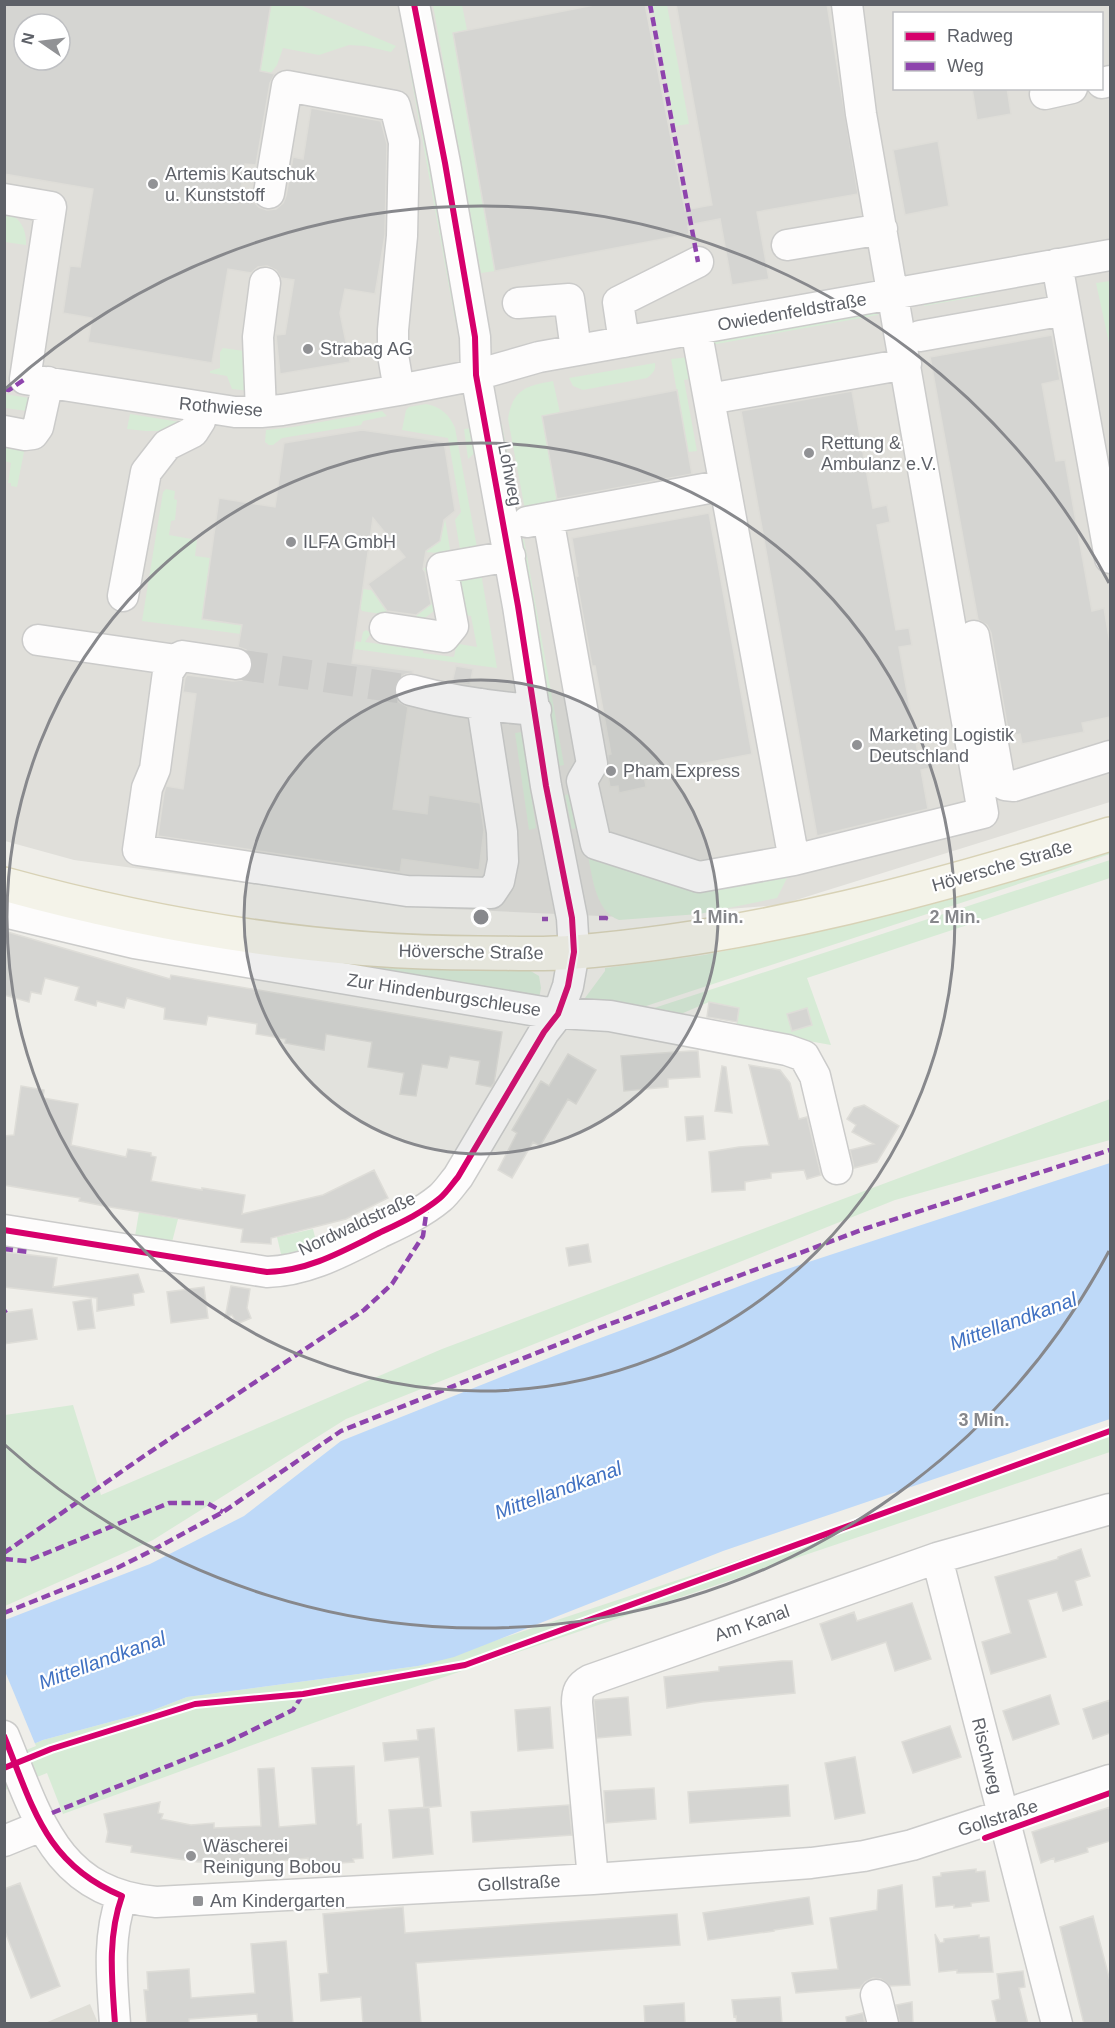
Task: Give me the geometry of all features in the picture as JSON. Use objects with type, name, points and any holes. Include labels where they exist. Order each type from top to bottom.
[{"type":"main road","name":"Höversche Straße","points":[[4,884],[144,917],[357,949],[439,953],[574,952],[684,939],[804,918],[912,891],[1110,834]]},
{"type":"street","name":"Lohweg","points":[[414,4],[445,163],[475,337],[476,375],[510,556],[536,710],[546,786],[572,918],[574,952]]},
{"type":"street","points":[[847,4],[861,114],[882,229],[920,336],[999,778],[1005,786],[1014,786],[1110,756]]},
{"type":"street","points":[[269,193],[287,86],[395,106],[404,142],[402,236],[393,330],[393,355],[399,390]]},
{"type":"street","name":"Rothwiese","points":[[4,199],[51,207],[25,379],[235,412],[261,412],[476,375]]},
{"type":"street","points":[[787,245],[882,229]]},
{"type":"street","name":"Owiedenfeldstraße","points":[[476,375],[539,357],[1110,255]]},
{"type":"street","points":[[624,342],[618,302],[698,262]]},
{"type":"street","points":[[1057,264],[1065,310],[1098,427],[1110,558]]},
{"type":"street","points":[[261,412],[258,337],[265,283]]},
{"type":"street","points":[[548,518],[592,764],[582,781],[596,844],[699,877],[794,860],[983,813],[906,364],[903,292]]},
{"type":"street","points":[[518,303],[569,299],[576,350]]},
{"type":"street","points":[[920,336],[1065,310]]},
{"type":"street","points":[[696,329],[794,860]]},
{"type":"street","points":[[709,399],[906,364]]},
{"type":"street","points":[[4,431],[25,435],[33,434],[38,427],[48,382]]},
{"type":"street","points":[[123,596],[146,472],[167,445],[193,432],[200,421],[203,407]]},
{"type":"street","points":[[504,527],[725,485]]},
{"type":"street","points":[[385,628],[444,636],[453,626],[442,568],[510,556]]},
{"type":"street","points":[[38,640],[176,660]]},
{"type":"street","points":[[236,664],[182,656],[176,660],[168,672],[154,769],[147,788],[138,850],[407,891],[491,893],[499,881],[503,861],[502,832],[482,704]]},
{"type":"street","points":[[411,690],[437,697],[536,710]]},
{"type":"street","points":[[546,786],[582,781]]},
{"type":"street","name":"Zur Hindenburgschleuse","points":[[4,912],[134,944],[558,1014],[610,1016],[787,1050],[804,1056],[815,1076],[837,1169]]},
{"type":"street","name":"Nordwaldstraße","points":[[4,1230],[130,1255],[267,1272],[285,1272],[334,1255],[410,1218],[441,1197],[458,1177],[544,1032],[558,1014],[568,986],[574,952]]},
{"type":"street","name":"Am Kanal","points":[[593,1879],[577,1703],[577,1694],[583,1684],[937,1558],[1110,1509]]},
{"type":"street","name":"Rischweg","points":[[937,1558],[1056,2024]]},
{"type":"street","name":"Gollstraße","points":[[4,1736],[41,1826],[52,1844],[76,1870],[104,1889],[122,1896],[138,1901],[170,1903],[593,1879],[811,1863],[864,1856],[912,1845],[1110,1780]]},
{"type":"street","points":[[4,1841],[41,1826]]},
{"type":"street","points":[[115,2024],[111,1957],[113,1930],[122,1896]]},
{"type":"shaded area","points":[[4,5],[1110,5],[1110,802],[780,905],[622,917],[429,908],[74,860],[5,841]]},
{"type":"shaded area","points":[[90,2004],[98,2023],[45,2023]]},
{"type":"green space","points":[[271,5],[300,5],[396,46],[391,52],[349,45],[319,55],[283,48],[277,65],[271,73],[260,71]]},
{"type":"green space","points":[[398,5],[402,5],[459,320],[455,320]]},
{"type":"green space","points":[[433,5],[462,5],[467,30],[453,33],[495,271],[481,273]]},
{"type":"green space","points":[[652,5],[667,5],[689,124],[675,126]]},
{"type":"green space","points":[[4,212],[10,214],[21,224],[26,245],[5,242]]},
{"type":"green space","points":[[1110,281],[1110,343],[1109,343],[1096,283]]},
{"type":"green space","points":[[979,292],[980,296],[924,306],[923,301]]},
{"type":"green space","points":[[877,310],[878,315],[711,345],[710,340]]},
{"type":"green space","points":[[223,348],[244,351],[250,391],[232,389],[227,376],[210,373],[220,368],[220,352]]},
{"type":"green space","points":[[690,357],[699,377],[684,380],[697,451],[688,452],[671,359]]},
{"type":"green space","points":[[655,363],[654,371],[647,378],[583,390],[573,386],[569,378]]},
{"type":"green space","points":[[553,381],[560,413],[542,416],[558,505],[525,510],[508,419],[510,409],[517,395],[528,387]]},
{"type":"green space","points":[[4,394],[29,398],[27,411],[5,408]]},
{"type":"green space","points":[[426,404],[444,412],[455,428],[478,553],[461,555],[455,520],[461,512],[448,438],[402,430],[406,410],[409,407]]},
{"type":"green space","points":[[382,411],[387,416],[363,421],[361,425],[282,438],[273,445],[265,442],[266,430]]},
{"type":"green space","points":[[130,414],[192,424],[179,431],[127,429]]},
{"type":"green space","points":[[502,424],[517,507],[512,508],[497,425]]},
{"type":"green space","points":[[473,428],[478,450],[468,459],[464,429]]},
{"type":"green space","points":[[4,440],[22,447],[24,452],[17,487],[8,483],[11,463],[5,461]]},
{"type":"green space","points":[[166,489],[175,491],[174,499],[177,500],[175,520],[171,521],[169,535],[197,540],[195,556],[210,558],[202,619],[361,642],[363,632],[366,630],[371,633],[365,642],[413,649],[422,640],[425,642],[423,653],[454,657],[459,644],[477,647],[471,616],[459,614],[449,581],[481,573],[497,668],[142,621],[163,492]]},
{"type":"green space","points":[[445,519],[450,549],[448,552],[441,553],[424,552],[440,541]]},
{"type":"green space","points":[[524,539],[564,765],[559,766],[518,540]]},
{"type":"green space","points":[[422,568],[433,568],[442,605],[414,626],[381,614],[362,611],[360,608],[363,589],[377,591],[377,596],[390,615],[412,619],[431,604],[434,583]]},
{"type":"green space","points":[[522,732],[536,828],[529,830],[515,733]]},
{"type":"green space","points":[[570,794],[577,828],[572,829],[565,795]]},
{"type":"green space","points":[[1110,849],[1110,854],[640,1008],[585,1001],[605,968],[704,955],[769,942]]},
{"type":"green space","points":[[587,851],[703,884],[791,870],[777,898],[699,914],[619,920],[604,908],[599,900]]},
{"type":"green space","points":[[1110,860],[1110,878],[807,978],[831,1045],[736,1028],[739,1008],[709,1002],[676,1016],[651,1009]]},
{"type":"green space","points":[[351,965],[416,969],[529,970],[539,976],[541,988],[539,998],[349,970]]},
{"type":"green space","points":[[1110,1099],[1110,1140],[895,1200],[346,1419],[153,1540],[5,1606],[5,1415],[73,1405],[101,1495],[442,1349]]},
{"type":"green space","points":[[139,1212],[178,1219],[172,1242],[135,1236]]},
{"type":"green space","points":[[313,1229],[317,1245],[283,1256],[281,1254],[277,1237]]},
{"type":"green space","points":[[1110,1437],[1110,1452],[385,1697],[63,1814],[47,1773],[5,1790],[5,1756],[43,1740],[151,1711],[187,1697],[418,1666]]},
{"type":"water","name":"Mittellandkanal","points":[[1110,1163],[1110,1419],[723,1551],[454,1657],[418,1666],[187,1697],[151,1711],[43,1740],[5,1756],[5,1620],[150,1564],[244,1516],[341,1441],[579,1346],[772,1274]]},
{"type":"pier","points":[[4,1669],[36,1746],[4,1759]]},
{"type":"building","name":"Artemis Kautschuk u. Kunststoff","points":[[4,4],[271,4],[260,71],[275,74],[270,83],[256,165],[245,164],[239,200],[255,203],[267,210],[276,209],[283,203],[293,157],[303,159],[311,108],[381,121],[387,144],[385,235],[375,294],[345,289],[340,313],[350,362],[280,374],[276,335],[285,334],[294,280],[281,278],[276,270],[267,266],[258,267],[251,273],[228,269],[212,363],[88,342],[92,318],[63,313],[70,266],[80,267],[93,189],[4,174]]},
{"type":"building","points":[[599,4],[645,4],[685,210],[712,205],[676,4],[827,4],[858,194],[757,212],[769,279],[732,285],[720,219],[688,225],[689,234],[495,271],[453,33]]},
{"type":"building","points":[[972,90],[1007,90],[1011,114],[977,120]]},
{"type":"building","points":[[938,141],[949,206],[905,215],[893,150]]},
{"type":"building","points":[[1052,335],[1060,380],[1042,384],[1056,461],[1065,460],[1092,611],[1104,608],[1110,644],[1110,717],[1082,723],[1084,732],[1022,744],[1020,734],[1009,736],[991,633],[987,625],[978,620],[930,357]]},
{"type":"building","points":[[677,390],[692,474],[557,499],[542,416]]},
{"type":"building","points":[[852,391],[873,508],[887,505],[890,522],[877,525],[896,630],[909,628],[912,645],[899,647],[918,753],[931,750],[934,767],[921,770],[928,809],[817,836],[741,411]]},
{"type":"building","points":[[362,430],[444,442],[455,511],[444,520],[440,541],[426,551],[423,569],[431,604],[416,615],[387,611],[368,584],[405,557],[373,518],[352,663],[413,671],[399,678],[394,686],[394,694],[399,702],[408,707],[393,809],[427,814],[429,795],[480,803],[484,830],[479,870],[402,859],[400,872],[158,836],[166,786],[183,789],[196,694],[183,692],[185,678],[187,675],[233,681],[242,680],[249,675],[253,667],[252,657],[246,650],[238,647],[242,625],[202,619],[219,498],[275,507],[284,443]]},
{"type":"building","points":[[709,513],[752,754],[644,775],[646,787],[619,793],[618,786],[610,787],[607,771],[608,755],[611,754],[595,666],[592,666],[576,577],[578,576],[572,538]]},
{"type":"building","points":[[456,666],[473,669],[470,685],[452,682]]},
{"type":"building","points":[[4,931],[170,979],[171,975],[502,1032],[494,1083],[491,1087],[476,1084],[480,1061],[450,1056],[447,1068],[422,1064],[416,1096],[400,1094],[404,1073],[368,1067],[372,1042],[326,1034],[324,1050],[285,1043],[286,1039],[256,1034],[257,1024],[208,1016],[206,1025],[164,1019],[165,1008],[127,998],[124,1008],[97,1001],[96,1006],[75,1000],[79,987],[45,978],[41,994],[31,992],[29,1002],[4,995]]},
{"type":"building","points":[[709,1002],[739,1008],[737,1022],[707,1017]]},
{"type":"building","points":[[807,1008],[812,1025],[792,1031],[787,1014]]},
{"type":"building","points":[[698,1051],[700,1077],[668,1079],[668,1087],[624,1091],[621,1056]]},
{"type":"building","points":[[568,1054],[596,1070],[576,1104],[568,1099],[540,1146],[533,1142],[512,1178],[498,1170],[517,1133],[512,1130],[541,1081],[549,1086]]},
{"type":"building","points":[[749,1065],[780,1070],[790,1083],[799,1119],[807,1117],[821,1175],[807,1179],[804,1170],[771,1173],[771,1178],[745,1182],[745,1190],[712,1192],[709,1152],[769,1145]]},
{"type":"building","points":[[722,1066],[726,1067],[732,1113],[715,1111]]},
{"type":"building","points":[[21,1086],[44,1090],[43,1098],[78,1104],[71,1145],[126,1157],[128,1149],[151,1153],[151,1156],[156,1157],[151,1181],[245,1195],[242,1214],[323,1195],[374,1170],[388,1198],[346,1219],[271,1238],[271,1244],[241,1242],[243,1229],[104,1206],[79,1201],[80,1198],[4,1185],[4,1136],[14,1135]]},
{"type":"building","points":[[864,1105],[899,1126],[877,1162],[854,1168],[850,1150],[874,1144],[852,1132],[856,1125],[847,1119],[854,1108]]},
{"type":"building","points":[[703,1116],[705,1139],[687,1141],[685,1117]]},
{"type":"building","points":[[588,1244],[591,1262],[569,1266],[566,1248]]},
{"type":"building","points":[[4,1252],[57,1258],[53,1287],[138,1274],[144,1292],[133,1294],[134,1305],[97,1311],[97,1298],[4,1287]]},
{"type":"building","points":[[231,1286],[250,1289],[247,1308],[251,1318],[237,1324],[232,1315],[225,1318]]},
{"type":"building","points":[[204,1287],[208,1318],[171,1323],[167,1292]]},
{"type":"building","points":[[91,1299],[95,1328],[78,1330],[73,1302]]},
{"type":"building","points":[[32,1309],[37,1339],[4,1344],[4,1313]]},
{"type":"building","points":[[1081,1549],[1090,1576],[1075,1581],[1082,1605],[1063,1611],[1057,1592],[1028,1600],[1046,1657],[991,1674],[982,1642],[1011,1633],[995,1577],[1058,1559],[1058,1557]]},
{"type":"building","points":[[912,1603],[931,1659],[895,1671],[886,1642],[832,1660],[820,1624],[854,1612],[857,1621]]},
{"type":"building","points":[[792,1661],[795,1693],[702,1702],[667,1708],[664,1677],[719,1671],[719,1667]]},
{"type":"building","points":[[1050,1695],[1059,1724],[1013,1740],[1003,1711]]},
{"type":"building","points":[[628,1697],[631,1735],[597,1738],[594,1700]]},
{"type":"building","points":[[1110,1700],[1110,1733],[1093,1739],[1083,1709]]},
{"type":"building","points":[[550,1707],[553,1748],[518,1751],[515,1710]]},
{"type":"building","points":[[950,1726],[961,1757],[913,1773],[902,1742]]},
{"type":"building","points":[[434,1728],[441,1806],[424,1808],[419,1757],[385,1761],[383,1743],[418,1740],[417,1730]]},
{"type":"building","points":[[855,1757],[865,1813],[835,1819],[825,1763]]},
{"type":"building","points":[[354,1766],[357,1825],[361,1824],[363,1858],[353,1859],[354,1862],[309,1865],[308,1858],[280,1861],[280,1866],[264,1867],[264,1863],[237,1865],[237,1861],[198,1862],[131,1852],[132,1846],[106,1842],[108,1832],[104,1814],[160,1802],[158,1813],[163,1814],[161,1819],[191,1825],[214,1823],[214,1828],[261,1826],[258,1769],[274,1768],[279,1827],[316,1824],[312,1768]]},
{"type":"building","points":[[788,1785],[790,1816],[690,1823],[688,1792]]},
{"type":"building","points":[[654,1788],[656,1819],[606,1823],[604,1791]]},
{"type":"building","points":[[569,1805],[572,1835],[473,1842],[471,1812]]},
{"type":"building","points":[[429,1807],[433,1854],[393,1858],[389,1810]]},
{"type":"building","points":[[1110,1807],[1110,1841],[1087,1848],[1088,1852],[1055,1862],[1054,1858],[1041,1863],[1032,1832]]},
{"type":"building","points":[[976,1869],[976,1872],[985,1871],[989,1901],[954,1908],[954,1905],[936,1907],[933,1877],[941,1876],[941,1873]]},
{"type":"building","points":[[20,1883],[60,1986],[31,1998],[4,1929],[4,1889]]},
{"type":"building","points":[[902,1885],[910,1985],[890,1986],[881,1979],[873,1978],[860,1988],[796,1993],[792,1973],[838,1969],[830,1918],[877,1910],[878,1890]]},
{"type":"building","points":[[809,1897],[813,1924],[708,1940],[703,1913]]},
{"type":"building","points":[[403,1907],[405,1933],[677,1914],[680,1945],[416,1963],[421,2024],[363,2024],[361,1997],[321,2001],[319,1974],[328,1973],[323,1914]]},
{"type":"building","points":[[1093,1916],[1110,1981],[1110,2024],[1084,2024],[1060,1927]]},
{"type":"building","points":[[935,1934],[940,1943],[944,1942],[944,1939],[979,1935],[979,1938],[989,1937],[993,1972],[957,1973],[957,1970],[939,1972]]},
{"type":"building","points":[[286,1941],[293,2024],[258,2024],[257,2014],[189,2019],[189,2024],[147,2024],[144,1990],[148,1990],[147,1972],[189,1969],[191,1998],[255,1993],[251,1944]]},
{"type":"building","points":[[1023,1971],[1025,1987],[1019,1988],[1028,2024],[997,2024],[992,2001],[1000,1999],[997,1974]]},
{"type":"building","points":[[780,1997],[782,2024],[737,2024],[732,2000]]},
{"type":"building","points":[[912,2002],[913,2024],[900,2024],[896,2005]]},
{"type":"building","points":[[684,2003],[685,2024],[645,2024],[644,2006]]},
{"type":"building","points":[[863,2013],[865,2024],[847,2024],[846,2017]]},
{"type":"tunnel","points":[[236,664],[411,690]]},
{"type":"marked path","points":[[650,4],[698,262]]},
{"type":"marked path","points":[[4,389],[9,390],[25,379]]},
{"type":"marked path","points":[[599,918],[606,918],[604,922]]},
{"type":"marked path","points":[[542,919],[548,919]]},
{"type":"marked path","points":[[4,1613],[117,1568],[149,1552],[223,1512],[341,1431],[594,1330],[864,1229],[1110,1150]]},
{"type":"marked path","points":[[4,1553],[144,1456],[364,1310],[392,1284],[423,1236],[427,1208]]},
{"type":"marked path","points":[[4,1249],[29,1252]]},
{"type":"marked path","points":[[4,1559],[27,1561],[169,1503],[207,1503],[223,1512]]},
{"type":"marked path","points":[[52,1813],[230,1741],[293,1710],[303,1694]]},
{"type":"cycle path","points":[[4,1230],[267,1272],[297,1268],[339,1253],[418,1213],[447,1191],[458,1177],[544,1032],[558,1014],[568,986],[574,952],[572,918],[546,786],[518,606],[476,375],[475,337],[445,163],[414,4]]},
{"type":"cycle path","points":[[4,1768],[51,1749],[195,1704],[303,1694],[465,1665],[1110,1431]]},
{"type":"cycle path","points":[[4,1736],[34,1809],[58,1850],[96,1883],[122,1896],[112,1943],[115,2024]]},
{"type":"cycle path","points":[[985,1838],[1110,1793]]},
{"type":"place","name":"Artemis Kautschuk u. Kunststoff","points":[[153,184]]},
{"type":"place","name":"Strabag AG","points":[[308,349]]},
{"type":"place","name":"Rettung & Ambulanz e.V.","points":[[809,453]]},
{"type":"place","name":"ILFA GmbH","points":[[291,542]]},
{"type":"place","name":"Marketing Logistik Deutschland","points":[[857,745]]},
{"type":"place","name":"Pham Express","points":[[611,771]]},
{"type":"place","name":"Wäscherei Reinigung Bobou","points":[[191,1856]]},
{"type":"place","name":"Am Kindergarten","points":[[198,1901]]}]
